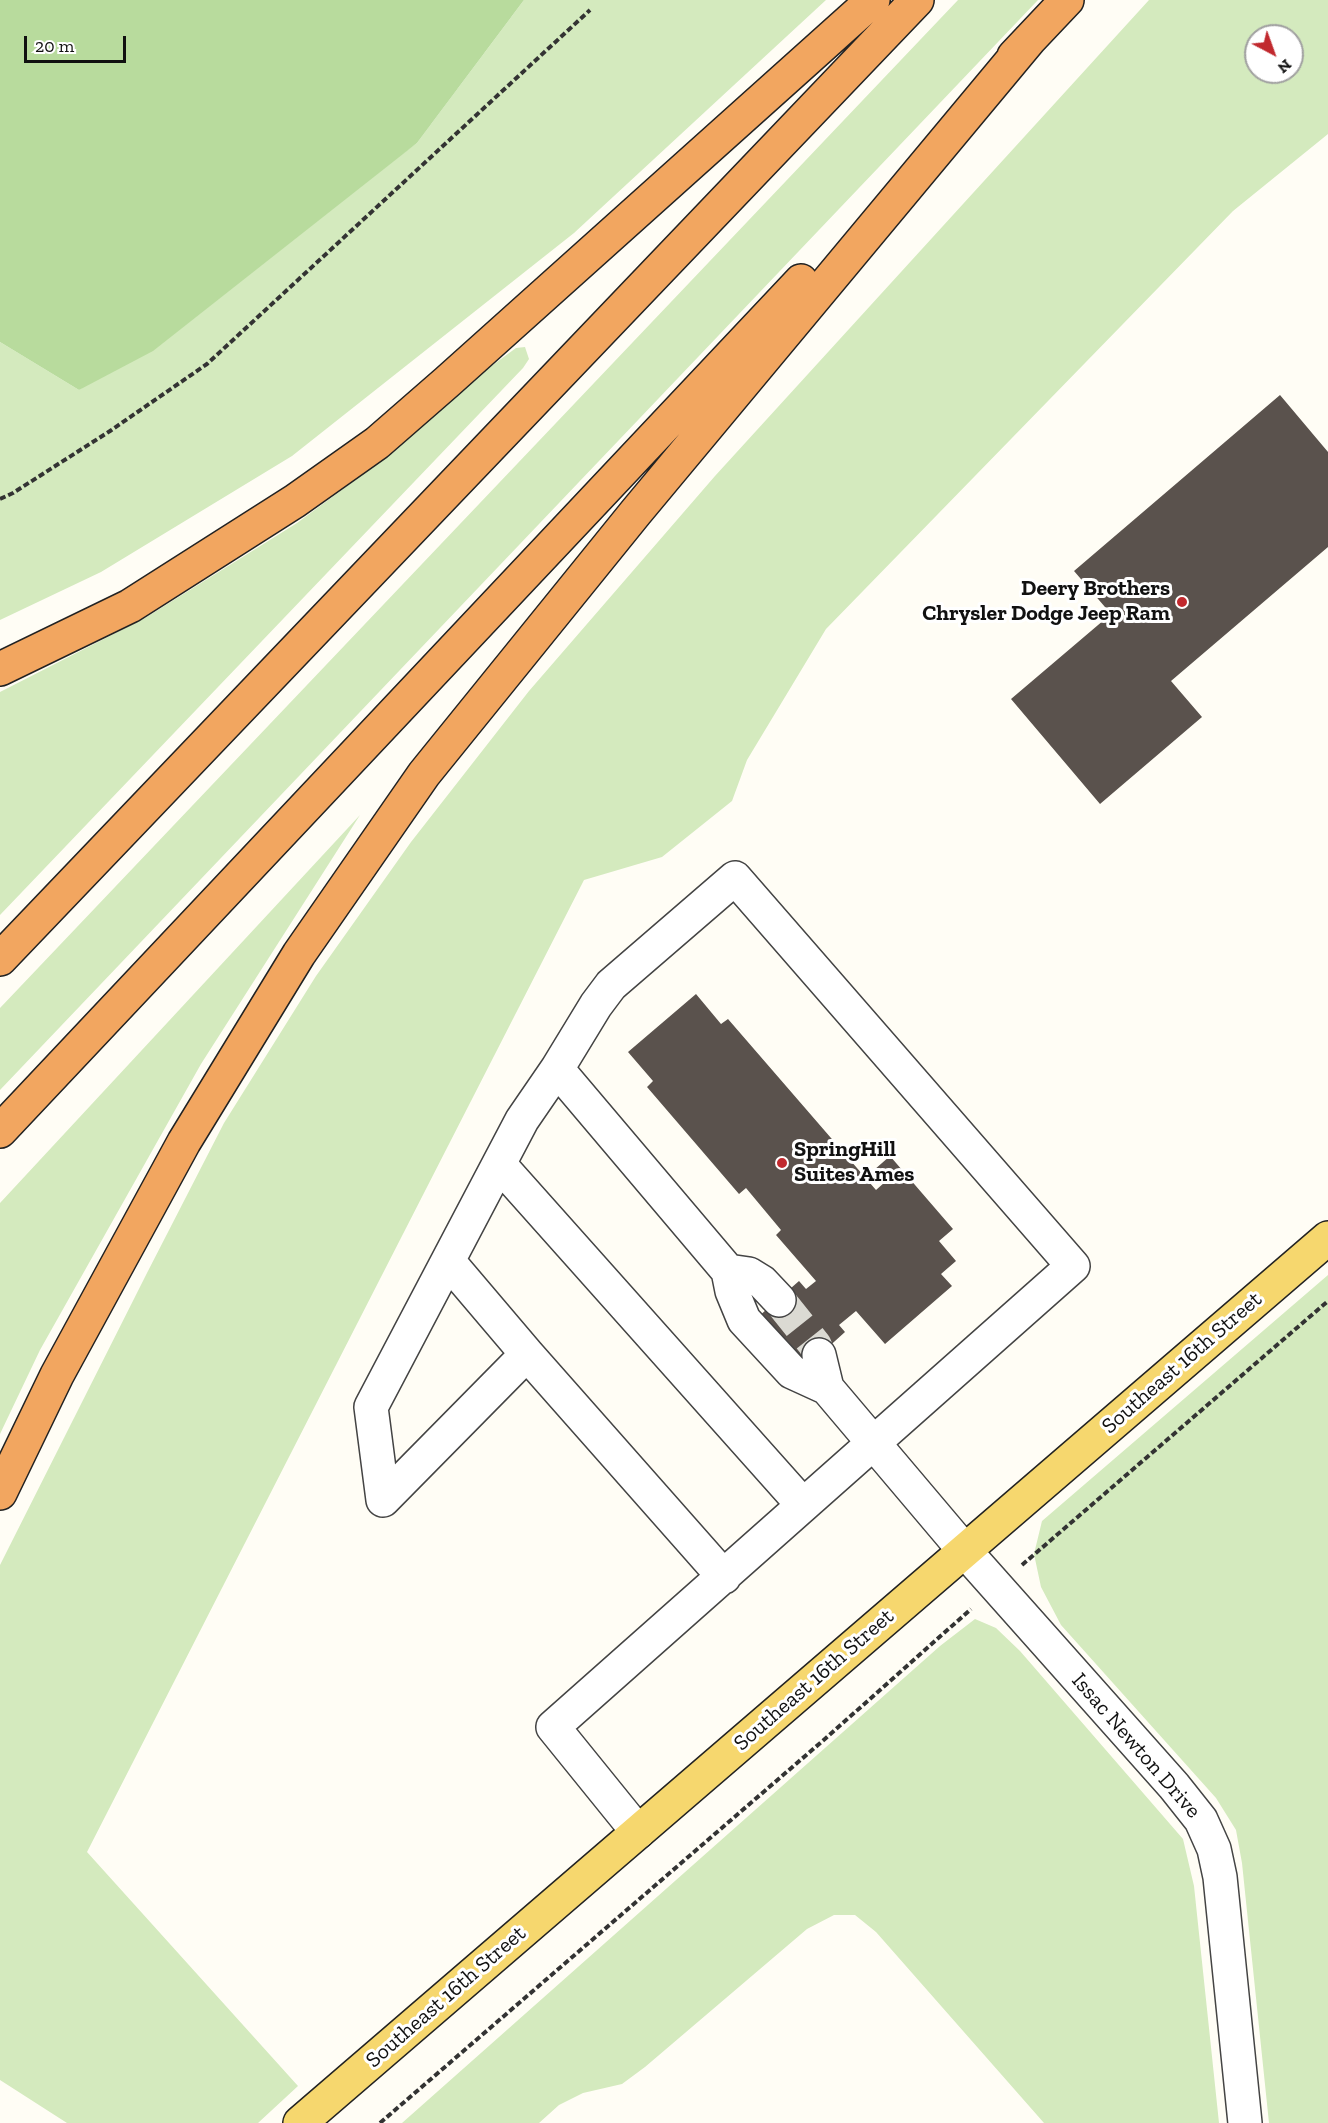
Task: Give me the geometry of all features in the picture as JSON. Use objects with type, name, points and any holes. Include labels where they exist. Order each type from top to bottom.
[{"type":"highway","points":[[0,669],[130,606],[295,501],[377,443],[873,0]]},
{"type":"highway","points":[[0,959],[917,0]]},
{"type":"highway","points":[[0,1131],[1067,0]]},
{"type":"highway","points":[[0,1493],[57,1375],[184,1143],[299,954],[424,774],[636,512],[1030,39]]},
{"type":"main road","name":"Southeast 16th Street","points":[[300,2123],[1328,1238]]},
{"type":"street","points":[[527,1354],[383,1500],[371,1407],[522,1120],[611,985],[735,878],[1074,1266],[553,1727],[638,1832]]},
{"type":"street","points":[[557,1069],[728,1271],[732,1291],[744,1320],[792,1372],[827,1388]]},
{"type":"street","points":[[499,1164],[803,1505]]},
{"type":"street","points":[[448,1261],[724,1577]]},
{"type":"street","points":[[728,1271],[749,1274],[762,1282],[779,1300]]},
{"type":"street","points":[[819,1355],[827,1388]]},
{"type":"street","name":"Issac Newton Drive","points":[[827,1388],[964,1550],[1174,1786],[1201,1820],[1214,1849],[1220,1877],[1245,2123]]},
{"type":"path","points":[[0,499],[110,431],[207,364],[590,10]]},
{"type":"path","points":[[1034,1554],[1328,1301]]},
{"type":"path","points":[[380,2123],[826,1738],[963,1616]]},
{"type":"green space","points":[[0,0],[524,0],[417,143],[153,351],[79,390],[0,342]]},
{"type":"green space","points":[[524,0],[826,0],[574,233],[292,456],[101,572],[0,620],[0,342],[79,390],[417,143]]},
{"type":"green space","points":[[958,0],[1038,0],[0,1090],[0,1008]]},
{"type":"green space","points":[[1149,0],[1328,0],[1328,134],[1233,211],[826,629],[747,760],[732,801],[662,857],[584,880],[87,1852],[298,2086],[258,2123],[67,2123],[0,2080],[0,1565],[224,1123],[316,976],[411,842],[529,691],[715,476]]},
{"type":"green space","points":[[525,347],[529,359],[523,368],[0,915],[0,692],[145,618],[297,523],[396,450],[471,381],[516,348]]},
{"type":"green space","points":[[360,815],[201,1064],[40,1350],[0,1434],[0,1203]]},
{"type":"green space","points":[[1328,1275],[1328,2123],[1269,2123],[1242,1863],[1236,1830],[1216,1798],[1061,1625],[1041,1587],[1034,1554],[1042,1521]]},
{"type":"green space","points":[[975,1619],[996,1628],[1020,1651],[1183,1839],[1194,1886],[1219,2123],[1044,2123],[876,1932],[855,1915],[834,1915],[807,1929],[622,2084],[583,2093],[559,2105],[539,2123],[402,2123],[940,1646]]},
{"type":"building","name":"Deery Brothers Chrysler Dodge Jeep Ram","points":[[1280,395],[1328,452],[1328,547],[1171,681],[1202,717],[1100,804],[1011,699],[1111,614],[1074,571]]},
{"type":"building","name":"SpringHill Suites Ames","points":[[696,994],[721,1024],[728,1019],[876,1190],[885,1182],[874,1170],[890,1156],[953,1229],[939,1241],[956,1261],[941,1274],[952,1286],[885,1344],[856,1311],[839,1325],[845,1332],[804,1369],[758,1317],[799,1281],[806,1289],[816,1281],[776,1235],[781,1230],[746,1188],[739,1194],[647,1087],[653,1081],[628,1052]]},
{"type":"tunnel","points":[[779,1300],[815,1345],[819,1355]]},
{"type":"place","name":"Deery Brothers Chrysler Dodge Jeep Ram","points":[[1182,602]]},
{"type":"place","name":"SpringHill Suites Ames","points":[[782,1163]]}]
